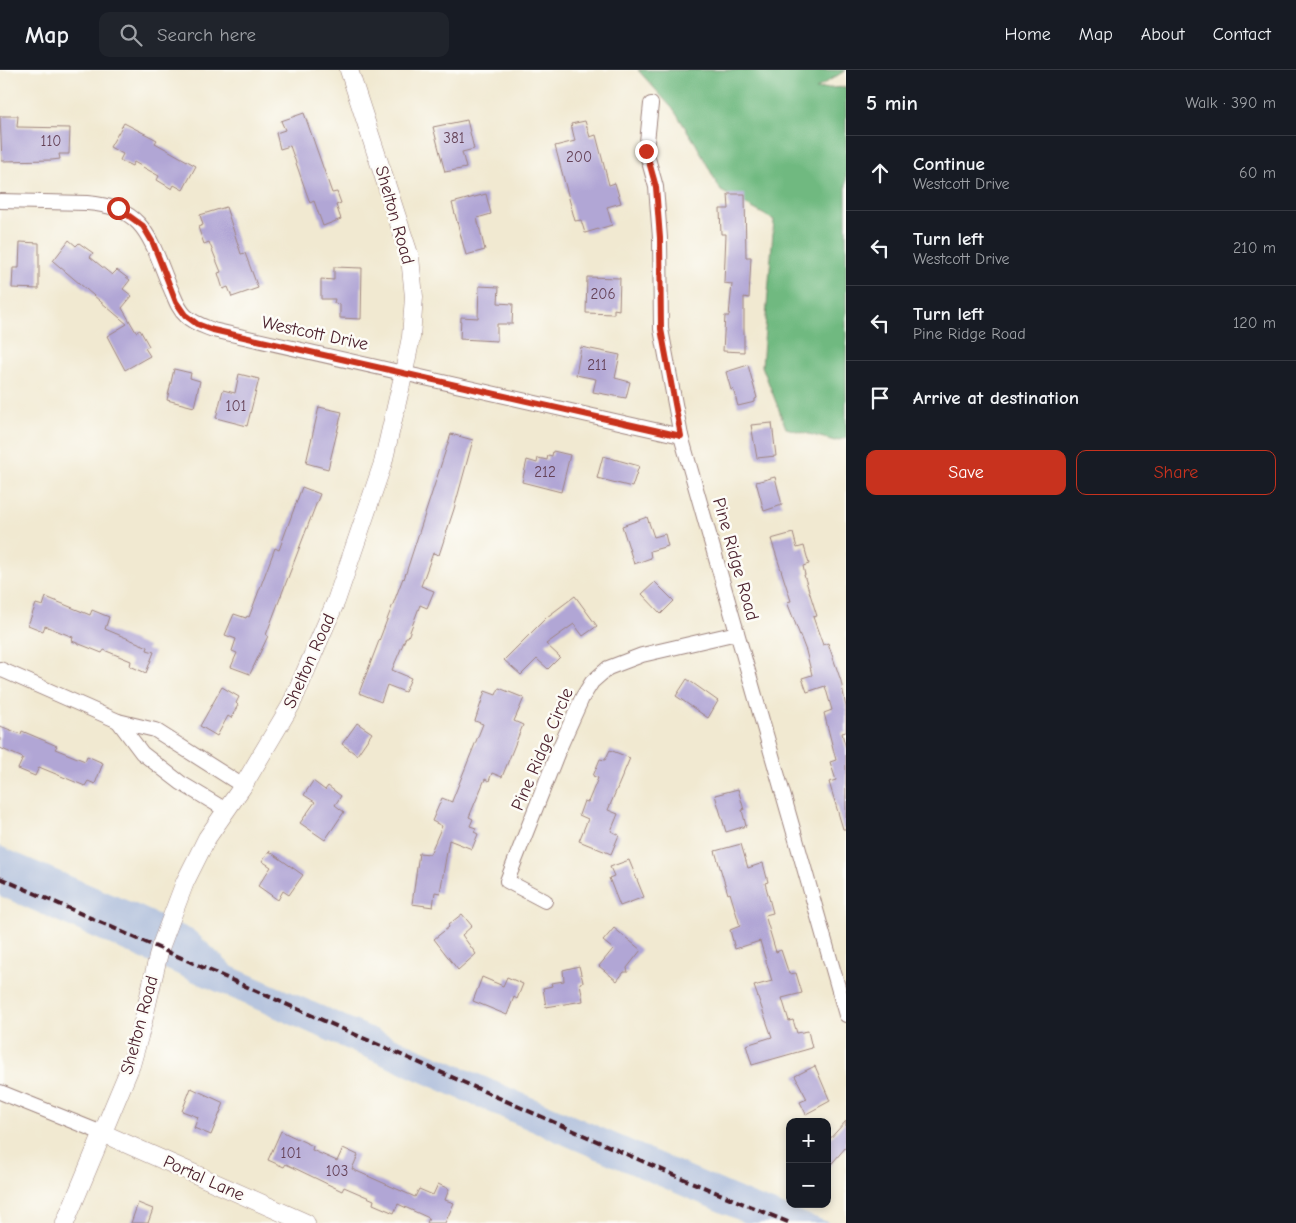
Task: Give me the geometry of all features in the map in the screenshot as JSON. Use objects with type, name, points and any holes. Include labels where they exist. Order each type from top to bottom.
[{"type":"street","name":"Shelton Road","points":[[65,1223],[131,1065],[142,1026],[155,964],[176,904],[199,853],[243,786],[291,705],[336,601],[383,463],[411,337],[414,297],[410,257],[349,70]]},
{"type":"street","name":"Pine Ridge Road","points":[[651,104],[646,151],[656,187],[660,238],[661,329],[681,436],[846,1015]]},
{"type":"street","name":"Westcott Drive","points":[[0,201],[87,202],[118,208],[143,226],[153,243],[176,302],[185,315],[197,324],[213,330],[681,436]]},
{"type":"street","name":"Pine Ridge Circle","points":[[545,901],[507,881],[559,749],[582,698],[592,682],[608,668],[642,655],[737,633]]},
{"type":"street","points":[[0,669],[118,721],[155,730],[243,786]]},
{"type":"street","points":[[118,721],[142,753],[181,783],[226,810]]},
{"type":"street","points":[[0,1092],[102,1133]]},
{"type":"street","name":"Portal Lane","points":[[102,1133],[306,1223]]},
{"type":"shaded area","points":[[0,846],[194,931],[233,967],[786,1206],[786,1208],[791,1208],[830,1223],[745,1223],[529,1130],[0,896]]},
{"type":"green space","points":[[638,70],[846,70],[816,89],[846,87],[846,438],[835,441],[786,428],[762,366],[774,220],[721,191],[696,144],[673,109]]},
{"type":"building","points":[[304,113],[332,193],[337,192],[341,203],[336,205],[341,219],[323,226],[314,201],[310,203],[290,146],[280,149],[276,133],[285,130],[281,121]]},
{"type":"building","points":[[0,116],[18,116],[17,127],[70,128],[69,154],[59,154],[60,159],[52,160],[2,161]]},
{"type":"building","points":[[467,120],[474,149],[462,152],[466,168],[445,172],[433,127]]},
{"type":"building","points":[[585,121],[590,137],[596,135],[609,185],[615,183],[621,203],[607,207],[612,225],[585,233],[581,220],[575,221],[555,146],[575,141],[571,124]]},
{"type":"building","points":[[124,123],[157,140],[155,143],[196,166],[183,190],[174,185],[172,189],[157,180],[159,176],[134,162],[132,166],[120,160],[123,154],[110,147]]},
{"type":"building","points":[[486,194],[491,214],[477,218],[485,250],[466,255],[452,203]]},
{"type":"building","points":[[728,194],[745,194],[746,257],[751,257],[749,298],[744,297],[744,352],[723,351],[725,316],[729,316],[732,284],[724,283],[726,234],[721,234],[720,209],[729,209]]},
{"type":"building","points":[[226,207],[241,254],[245,253],[258,288],[232,297],[228,287],[223,289],[218,273],[221,272],[209,242],[204,244],[198,227],[203,225],[200,215]]},
{"type":"building","points":[[69,240],[76,246],[79,243],[93,253],[90,257],[112,275],[117,270],[130,280],[123,289],[132,296],[122,308],[136,332],[140,330],[149,346],[145,348],[150,356],[125,370],[107,336],[127,324],[53,261]]},
{"type":"building","points":[[20,242],[39,243],[39,289],[12,288],[13,268],[19,268]]},
{"type":"building","points":[[334,267],[362,268],[361,319],[340,318],[340,304],[334,303],[335,299],[321,299],[321,279],[334,280]]},
{"type":"building","points":[[587,277],[620,278],[619,310],[614,309],[614,314],[586,313]]},
{"type":"building","points":[[479,286],[499,287],[498,303],[513,304],[512,324],[497,324],[497,341],[460,339],[461,317],[478,318]]},
{"type":"building","points":[[581,347],[620,355],[615,378],[630,382],[626,398],[593,392],[596,379],[576,375]]},
{"type":"building","points":[[748,365],[757,398],[755,402],[738,406],[726,372]]},
{"type":"building","points":[[174,369],[191,373],[190,378],[200,381],[194,407],[167,400]]},
{"type":"building","points":[[239,374],[259,379],[247,426],[216,418],[223,390],[235,393]]},
{"type":"building","points":[[319,407],[342,412],[328,469],[306,463]]},
{"type":"building","points":[[772,423],[776,456],[757,458],[751,425]]},
{"type":"building","points":[[451,434],[473,440],[439,555],[433,553],[421,586],[434,591],[427,608],[420,605],[408,637],[406,637],[392,670],[411,678],[405,692],[387,685],[381,702],[359,693],[404,579]]},
{"type":"building","points":[[553,451],[570,455],[561,492],[522,482],[527,460],[537,463],[538,458],[547,460],[548,455],[552,456]]},
{"type":"building","points":[[603,456],[639,466],[632,487],[597,478]]},
{"type":"building","points":[[775,477],[782,505],[764,511],[756,482]]},
{"type":"building","points":[[302,487],[320,494],[266,635],[268,636],[250,674],[231,667],[237,653],[232,651],[236,639],[225,635],[234,614],[246,618],[247,616],[249,617],[275,548],[279,550]]},
{"type":"building","points":[[647,517],[654,537],[665,534],[668,546],[650,551],[651,558],[634,564],[622,526]]},
{"type":"building","points":[[793,533],[797,548],[804,546],[809,564],[803,566],[804,575],[817,616],[813,617],[823,645],[828,643],[841,681],[846,707],[846,732],[842,733],[846,749],[846,829],[843,829],[829,782],[836,780],[830,762],[836,760],[824,713],[832,710],[825,686],[807,692],[802,678],[812,675],[806,651],[787,602],[791,601],[771,539]]},
{"type":"building","points":[[655,582],[674,601],[661,614],[642,594]]},
{"type":"building","points":[[575,596],[597,626],[583,636],[574,624],[546,644],[560,657],[548,669],[537,659],[521,675],[504,660],[547,617]]},
{"type":"building","points":[[46,597],[90,615],[92,610],[109,617],[105,629],[148,647],[147,650],[154,652],[146,673],[130,666],[131,661],[104,650],[102,653],[72,641],[73,637],[45,626],[43,631],[28,625],[36,604],[43,606]]},
{"type":"building","points":[[687,679],[718,701],[708,718],[676,696]]},
{"type":"building","points":[[222,687],[239,697],[236,703],[238,705],[231,718],[228,716],[217,736],[200,726]]},
{"type":"building","points":[[499,688],[524,698],[514,721],[523,725],[502,777],[492,773],[489,781],[485,779],[469,817],[473,819],[470,826],[476,828],[474,832],[478,834],[472,849],[449,840],[440,893],[435,892],[433,907],[412,904],[419,853],[430,854],[442,826],[432,821],[442,798],[452,802],[483,724],[475,721],[485,691],[496,695]]},
{"type":"building","points":[[357,723],[372,733],[357,755],[342,744]]},
{"type":"building","points":[[0,726],[21,734],[22,731],[57,746],[55,749],[85,761],[87,756],[103,763],[95,784],[88,781],[85,786],[39,767],[35,776],[18,769],[23,758],[0,748]]},
{"type":"building","points":[[610,750],[630,758],[608,810],[618,814],[611,831],[619,835],[611,854],[579,841],[588,819],[579,815],[584,801],[588,802],[598,778],[593,776],[600,759],[605,760]]},
{"type":"building","points":[[313,781],[325,790],[328,786],[341,796],[335,805],[344,812],[325,840],[300,823],[315,802],[304,795]]},
{"type":"building","points":[[738,789],[746,826],[726,832],[715,795]]},
{"type":"building","points":[[741,844],[748,868],[763,863],[768,882],[765,883],[773,913],[765,915],[776,952],[781,950],[789,974],[796,973],[802,993],[782,998],[789,1021],[793,1020],[797,1033],[808,1031],[812,1048],[752,1065],[746,1045],[772,1037],[754,986],[772,981],[760,941],[735,949],[730,930],[740,926],[715,851]]},
{"type":"building","points":[[269,851],[303,875],[289,895],[283,891],[278,900],[258,886],[271,867],[262,861]]},
{"type":"building","points":[[629,860],[644,897],[620,906],[609,878],[614,876],[610,867]]},
{"type":"building","points":[[462,914],[472,926],[462,935],[476,954],[458,970],[434,939]]},
{"type":"building","points":[[614,928],[641,950],[627,968],[628,972],[624,972],[617,981],[599,966],[613,949],[603,941]]},
{"type":"building","points":[[579,966],[583,982],[580,983],[583,1001],[546,1007],[543,988],[552,986],[551,983],[564,981],[563,970]]},
{"type":"building","points":[[482,977],[503,986],[507,977],[523,984],[517,999],[514,997],[507,1015],[473,1001]]},
{"type":"building","points":[[815,1066],[830,1101],[806,1114],[800,1102],[807,1099],[795,1076]]},
{"type":"building","points":[[191,1088],[224,1103],[211,1135],[194,1128],[198,1117],[182,1111]]},
{"type":"building","points":[[846,1121],[846,1147],[831,1164],[831,1163],[831,1138]]},
{"type":"building","points":[[281,1131],[313,1146],[312,1150],[337,1161],[343,1148],[358,1155],[352,1169],[415,1197],[419,1189],[433,1195],[438,1184],[449,1189],[445,1200],[454,1203],[445,1223],[427,1223],[429,1218],[398,1204],[394,1213],[373,1204],[374,1200],[344,1187],[342,1191],[286,1164],[284,1167],[268,1160]]},
{"type":"building","points":[[138,1203],[153,1209],[148,1223],[131,1223]]},
{"type":"railway","points":[[0,878],[667,1172],[790,1223]]},
{"type":"route","points":[[118,208],[143,226],[153,243],[176,302],[185,315],[197,324],[213,330],[681,436],[661,329],[660,238],[656,187],[646,151]]}]
